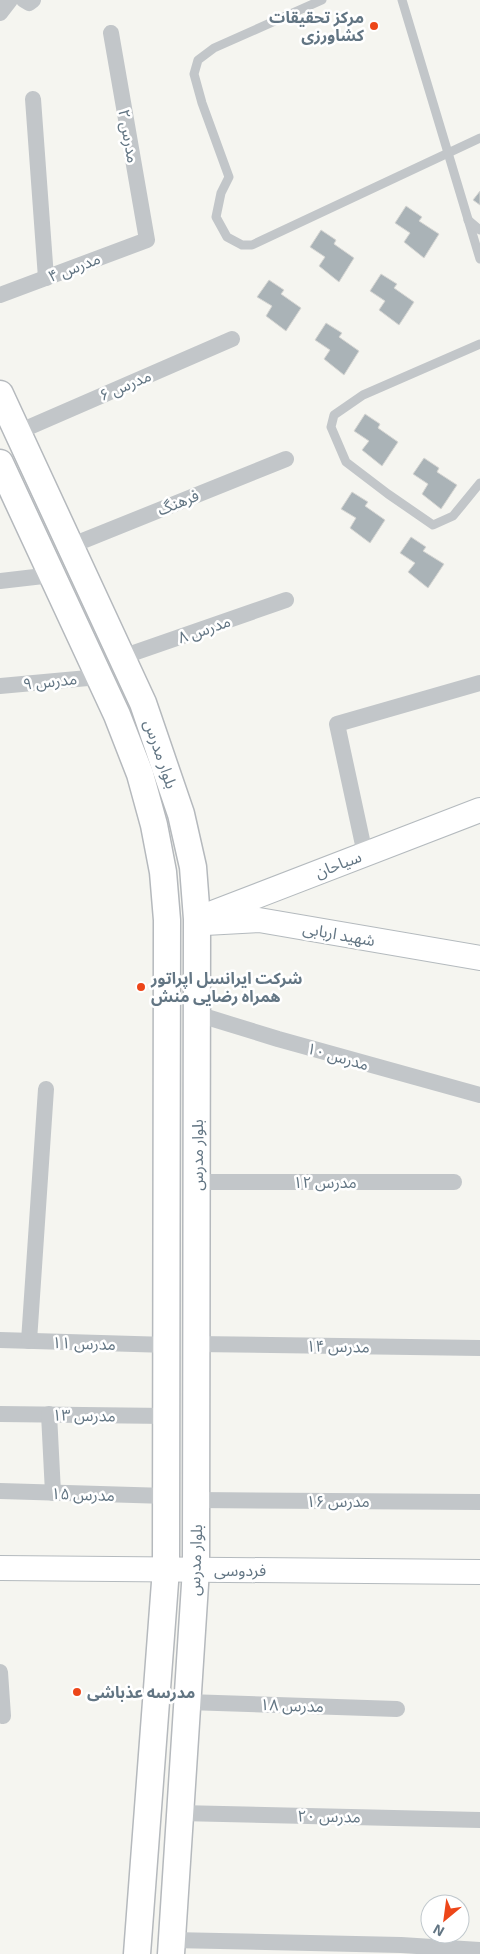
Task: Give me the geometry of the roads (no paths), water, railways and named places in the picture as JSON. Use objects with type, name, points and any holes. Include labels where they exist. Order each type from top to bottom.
[{"type":"main road","name":"بلوار مدرس","points":[[0,394],[143,703],[181,814],[193,867],[197,921],[196,1569],[171,1947]]},
{"type":"main road","name":"بلوار مدرس","points":[[2,471],[117,715],[140,774],[154,825],[163,872],[167,920],[168,1345],[166,1569],[134,1954]]},
{"type":"street","points":[[0,13],[10,0]]},
{"type":"street","points":[[24,0],[29,3],[33,0]]},
{"type":"street","name":"مدرس ۲","points":[[112,33],[148,240]]},
{"type":"street","points":[[33,99],[46,278]]},
{"type":"street","name":"مدرس ۴","points":[[0,296],[148,240]]},
{"type":"street","name":"مدرس ۶","points":[[18,432],[232,339]]},
{"type":"street","name":"فرهنگ","points":[[70,546],[286,459]]},
{"type":"street","points":[[0,581],[52,574]]},
{"type":"street","name":"مدرس ۸","points":[[122,657],[286,600]]},
{"type":"street","name":"مدرس ۹","points":[[0,686],[99,676]]},
{"type":"street","points":[[365,854],[337,724],[480,683]]},
{"type":"street","name":"سیاحان","points":[[242,912],[365,854],[480,810]]},
{"type":"street","name":"شهید اربابی","points":[[197,921],[242,912],[259,920],[480,958]]},
{"type":"street","name":"مدرس ۱۰","points":[[197,1014],[278,1039],[480,1095]]},
{"type":"street","points":[[29,1341],[46,1089]]},
{"type":"street","name":"مدرس ۱۲","points":[[197,1182],[454,1182]]},
{"type":"street","name":"مدرس ۱۱","points":[[0,1340],[168,1345]]},
{"type":"street","name":"مدرس ۱۴","points":[[196,1344],[480,1348]]},
{"type":"street","name":"مدرس ۱۳","points":[[0,1414],[167,1416]]},
{"type":"street","points":[[49,1414],[52,1493]]},
{"type":"street","name":"مدرس ۱۵","points":[[0,1492],[167,1496]]},
{"type":"street","name":"مدرس ۱۶","points":[[196,1500],[480,1502]]},
{"type":"street","name":"فردوسی","points":[[0,1568],[480,1572]]},
{"type":"street","points":[[0,1672],[3,1716]]},
{"type":"street","name":"مدرس ۱۸","points":[[187,1702],[396,1708]]},
{"type":"street","name":"مدرس ۲۰","points":[[179,1813],[480,1820]]},
{"type":"street","points":[[171,1947],[480,1950]]},
{"type":"lane","points":[[322,0],[214,48],[198,60],[194,74],[202,103],[229,177],[220,193],[216,217],[228,238],[242,245],[252,245],[480,138]]},
{"type":"lane","points":[[402,0],[480,259]]},
{"type":"lane","points":[[468,220],[480,230]]},
{"type":"lane","points":[[480,344],[363,395],[334,415],[330,427],[346,462],[433,525],[453,516],[480,483]]},
{"type":"place","name":"مرکز تحقیقات کشاورزی","points":[[374,26]]},
{"type":"place","name":"شرکت ایرانسل اپراتور همراه رضایی منش","points":[[141,987]]},
{"type":"place","name":"مدرسه عذباشی","points":[[77,1692]]}]
